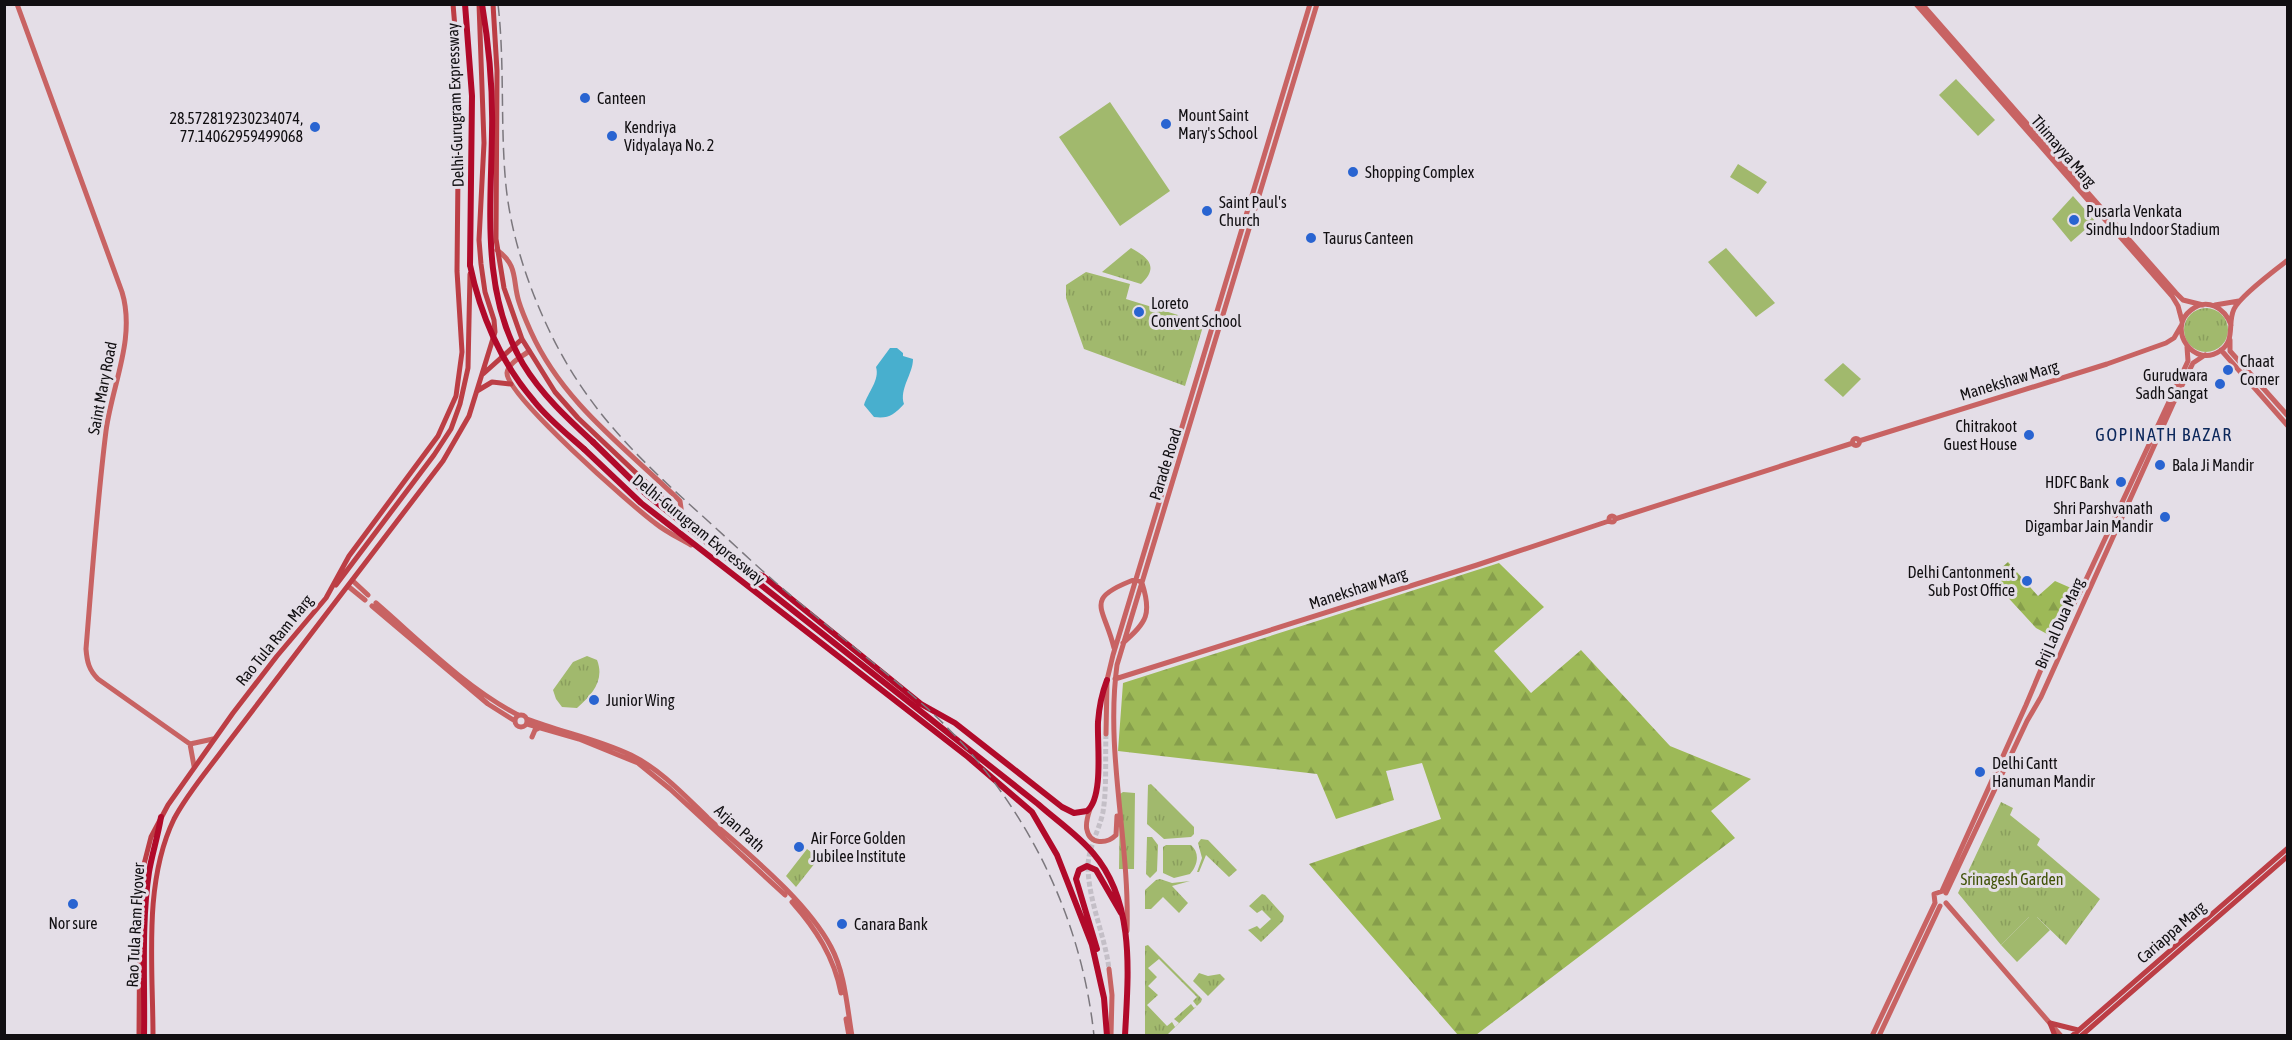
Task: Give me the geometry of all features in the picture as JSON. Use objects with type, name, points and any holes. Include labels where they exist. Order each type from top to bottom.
[{"type":"highway","name":"Delhi-Gurugram Expressway","points":[[465,4],[472,96],[470,265],[477,298],[508,367],[535,403],[641,503],[968,757],[1032,812],[1057,855],[1070,887],[1092,945],[1100,980]]},
{"type":"highway","name":"Delhi-Gurugram Expressway","points":[[481,4],[489,45],[492,129],[489,243],[498,298],[508,331],[522,363],[546,397],[647,495],[1038,804],[1093,853],[1113,884],[1122,915]]},
{"type":"highway","points":[[737,566],[763,576],[921,704],[955,723],[1062,807],[1078,813],[1090,809],[1094,801],[1097,782],[1099,714],[1111,680]]},
{"type":"highway","name":"Rao Tula Ram Flyover","points":[[144,1035],[146,915],[152,856],[158,840],[161,818]]},
{"type":"highway","points":[[1109,1035],[1095,938],[1076,879],[1079,870],[1087,866],[1096,870],[1122,915],[1126,941],[1127,980],[1125,1035]]},
{"type":"main road","name":"Rao Tula Ram Marg","points":[[139,1035],[139,918],[142,872],[151,837],[194,766],[277,656],[326,598],[349,556],[438,436],[451,411],[460,380],[462,352],[457,271],[459,76],[453,4]]},
{"type":"main road","name":"Rao Tula Ram Marg","points":[[153,1035],[153,915],[156,872],[174,819],[224,748],[443,461],[469,416],[492,345],[495,326],[485,292],[479,240],[483,161],[481,4]]},
{"type":"main road","points":[[493,4],[497,71],[495,203],[497,250],[504,288],[522,339],[555,392],[578,418],[715,548]]},
{"type":"main road","points":[[326,598],[451,429],[464,388],[469,347],[470,265]]},
{"type":"main road","points":[[481,375],[522,339]]},
{"type":"main road","points":[[477,390],[492,382],[511,384]]},
{"type":"main road","name":"Cariappa Marg","points":[[2080,1033],[2288,848]]},
{"type":"main road","name":"Cariappa Marg","points":[[2072,1035],[2080,1033],[2288,856]]},
{"type":"main road","points":[[2050,1023],[2080,1033]]},
{"type":"main road","points":[[2050,1023],[2055,1035]]},
{"type":"street","name":"Saint Mary Road","points":[[17,4],[127,313],[126,334],[109,412],[100,481],[87,660],[90,670],[99,679],[190,744]]},
{"type":"street","name":"Parade Road","points":[[1126,941],[1127,903],[1111,680],[1180,432],[1310,4]]},
{"type":"street","name":"Parade Road","points":[[1106,734],[1114,650],[1188,434],[1317,4]]},
{"type":"street","name":"Thimayya Marg","points":[[1916,4],[2176,293],[2183,300],[2206,305]]},
{"type":"street","name":"Thimayya Marg","points":[[1922,4],[2172,296],[2178,306],[2182,324]]},
{"type":"street","points":[[497,250],[508,259],[514,272],[519,302],[533,338],[550,367],[590,417],[680,501],[682,515]]},
{"type":"street","points":[[2288,260],[2240,301],[2233,311],[2230,338],[2230,351],[2288,416]]},
{"type":"street","points":[[2230,338],[2221,350],[2191,362],[2182,324],[2190,310],[2206,305],[2222,305],[2240,301]]},
{"type":"street","points":[[2206,305],[2223,311],[2231,325]]},
{"type":"street","name":"Manekshaw Marg","points":[[1111,680],[2107,364],[2166,343],[2174,338],[2182,324]]},
{"type":"street","name":"Manekshaw Marg","points":[[2166,343],[2186,345]]},
{"type":"street","points":[[2186,345],[2192,351],[2205,355]]},
{"type":"street","points":[[2221,350],[2288,426]]},
{"type":"street","points":[[529,351],[510,365],[507,370],[511,384],[548,425],[608,483],[657,525],[708,555]]},
{"type":"street","name":"Brij Lal Dua Marg","points":[[1944,892],[2045,660],[2191,362]]},
{"type":"street","name":"Brij Lal Dua Marg","points":[[1944,892],[2027,721],[2041,697],[2191,362]]},
{"type":"street","points":[[1180,432],[1188,434]]},
{"type":"street","points":[[349,587],[367,598],[353,581]]},
{"type":"street","points":[[1114,650],[1101,613],[1102,598],[1111,589],[1139,581],[1148,602],[1148,614],[1139,629],[1122,644]]},
{"type":"street","points":[[374,604],[471,684],[499,705],[518,715],[524,715],[527,722],[518,727],[514,721],[488,704],[374,604]]},
{"type":"street","points":[[514,721],[518,715]]},
{"type":"street","name":"Arjan Path","points":[[527,722],[579,739],[638,763],[670,789],[782,892],[810,924],[828,950],[837,973],[850,1035]]},
{"type":"street","name":"Arjan Path","points":[[527,722],[580,735],[638,758],[672,785],[761,866],[803,909],[831,946],[841,976],[850,1035]]},
{"type":"street","points":[[532,737],[535,730],[541,728]]},
{"type":"street","points":[[194,766],[190,744],[213,740]]},
{"type":"street","points":[[1090,809],[1086,827],[1089,834],[1100,842],[1111,840],[1117,831],[1118,794]]},
{"type":"street","points":[[1872,1035],[1940,904],[1948,898],[1944,892],[1934,894],[1940,904],[2061,1035]]},
{"type":"street","points":[[1879,1035],[1940,904]]},
{"type":"street","points":[[1109,969],[1112,995],[1109,1035]]},
{"type":"green space","points":[[1956,79],[1995,120],[1978,136],[1939,95]]},
{"type":"green space","points":[[1110,102],[1170,191],[1120,226],[1059,137]]},
{"type":"green space","points":[[1738,164],[1767,182],[1758,194],[1730,177]]},
{"type":"green space","name":"Pusarla Venkata Sindhu Indoor Stadium","points":[[2073,196],[2095,221],[2071,242],[2052,219]]},
{"type":"green space","points":[[1131,248],[1143,255],[1150,263],[1150,273],[1141,284],[1102,272]]},
{"type":"green space","points":[[1726,248],[1775,303],[1756,317],[1708,262]]},
{"type":"green space","points":[[1086,272],[1130,284],[1126,299],[1204,323],[1185,386],[1084,349],[1066,298],[1066,285]]},
{"type":"green space","points":[[2206,308],[2221,315],[2228,330],[2221,345],[2206,352],[2191,345],[2184,330],[2191,315]]},
{"type":"green space","points":[[1843,363],[1861,379],[1843,397],[1824,380]]},
{"type":"green space","points":[[2008,562],[2038,596],[2055,581],[2071,588],[2049,635],[2036,628],[1990,578]]},
{"type":"green space","points":[[1499,563],[1544,607],[1494,651],[1531,693],[1581,650],[1670,746],[1751,779],[1711,811],[1735,838],[1476,1035],[1458,1035],[1309,864],[1441,819],[1422,763],[1386,771],[1394,800],[1336,819],[1317,774],[1118,751],[1123,683]]},
{"type":"green space","points":[[587,656],[597,660],[599,674],[596,687],[577,708],[562,707],[553,690],[573,662]]},
{"type":"green space","points":[[1151,784],[1194,827],[1194,834],[1191,837],[1164,839],[1147,824],[1148,785]]},
{"type":"green space","points":[[1135,793],[1134,869],[1119,869],[1120,794]]},
{"type":"green space","name":"Srinagesh Garden","points":[[2001,802],[2013,808],[2010,815],[2040,839],[2037,845],[2100,899],[2066,945],[2037,917],[2029,917],[2001,945],[1958,893]]},
{"type":"green space","points":[[1147,837],[1152,837],[1158,845],[1157,871],[1150,878],[1146,874]]},
{"type":"green space","points":[[1201,839],[1208,840],[1237,870],[1229,877],[1206,855],[1197,872],[1202,858],[1198,843]]},
{"type":"green space","points":[[1191,845],[1194,848],[1197,859],[1190,874],[1174,878],[1163,873],[1163,847]]},
{"type":"green space","points":[[807,849],[819,858],[796,887],[786,876]]},
{"type":"green space","points":[[1160,879],[1172,883],[1190,881],[1172,886],[1188,903],[1179,913],[1163,897],[1151,909],[1145,909],[1145,890]]},
{"type":"green space","points":[[1262,894],[1284,916],[1283,921],[1261,942],[1248,930],[1257,926],[1260,929],[1271,919],[1262,910],[1257,913],[1249,906]]},
{"type":"green space","points":[[2029,917],[2037,917],[2050,930],[2017,962],[2001,945]]},
{"type":"green space","points":[[1148,945],[1202,999],[1201,1002],[1197,1006],[1167,1035],[1145,1035],[1145,946]],"holes":[[[1159,959],[1197,997],[1193,1001],[1197,1006],[1194,1008],[1191,1004],[1174,1019],[1179,1023],[1175,1027],[1172,1022],[1167,1026],[1147,1005],[1158,995],[1148,986],[1157,977],[1148,968]]]},
{"type":"green space","points":[[1199,973],[1208,976],[1220,974],[1225,979],[1208,996],[1193,981]]},
{"type":"water","points":[[890,348],[897,348],[903,356],[913,359],[903,393],[904,404],[890,415],[874,417],[864,405],[875,381],[876,367]]},
{"type":"tunnel","points":[[1106,734],[1103,812],[1090,851],[1088,865],[1091,892],[1109,969]]},
{"type":"railway","points":[[498,4],[504,163],[508,204],[534,296],[564,359],[599,411],[660,477],[777,584],[927,708],[960,741],[990,777],[1017,816],[1060,899],[1076,944],[1087,989],[1094,1036]]},
{"type":"place","name":"Canteen","points":[[585,98]]},
{"type":"place","name":"Mount Saint Mary's School","points":[[1166,124]]},
{"type":"place","name":"28.572819230234074, 77.14062959499068","points":[[315,127]]},
{"type":"place","name":"Kendriya Vidyalaya No. 2","points":[[612,136]]},
{"type":"place","name":"Shopping Complex","points":[[1353,172]]},
{"type":"place","name":"Saint Paul's Church","points":[[1207,211]]},
{"type":"place","name":"Pusarla Venkata Sindhu Indoor Stadium","points":[[2074,220]]},
{"type":"place","name":"Taurus Canteen","points":[[1311,238]]},
{"type":"place","name":"Loreto Convent School","points":[[1139,312]]},
{"type":"place","name":"Chaat Corner","points":[[2228,370]]},
{"type":"place","name":"Gurudwara Sadh Sangat","points":[[2220,384]]},
{"type":"place","name":"Chitrakoot Guest House","points":[[2029,435]]},
{"type":"place","name":"Bala Ji Mandir","points":[[2160,465]]},
{"type":"place","name":"HDFC Bank","points":[[2121,482]]},
{"type":"place","name":"Shri Parshvanath Digambar Jain Mandir","points":[[2165,517]]},
{"type":"place","name":"Delhi Cantonment Sub Post Office","points":[[2027,581]]},
{"type":"place","name":"Junior Wing","points":[[594,700]]},
{"type":"place","name":"Delhi Cantt Hanuman Mandir","points":[[1980,772]]},
{"type":"place","name":"Air Force Golden Jubilee Institute","points":[[799,847]]},
{"type":"place","name":"Nor sure","points":[[73,904]]},
{"type":"place","name":"Canara Bank","points":[[842,924]]},
{"type":"district","name":"GOPINATH BAZAR","points":[[2164,434]]}]
